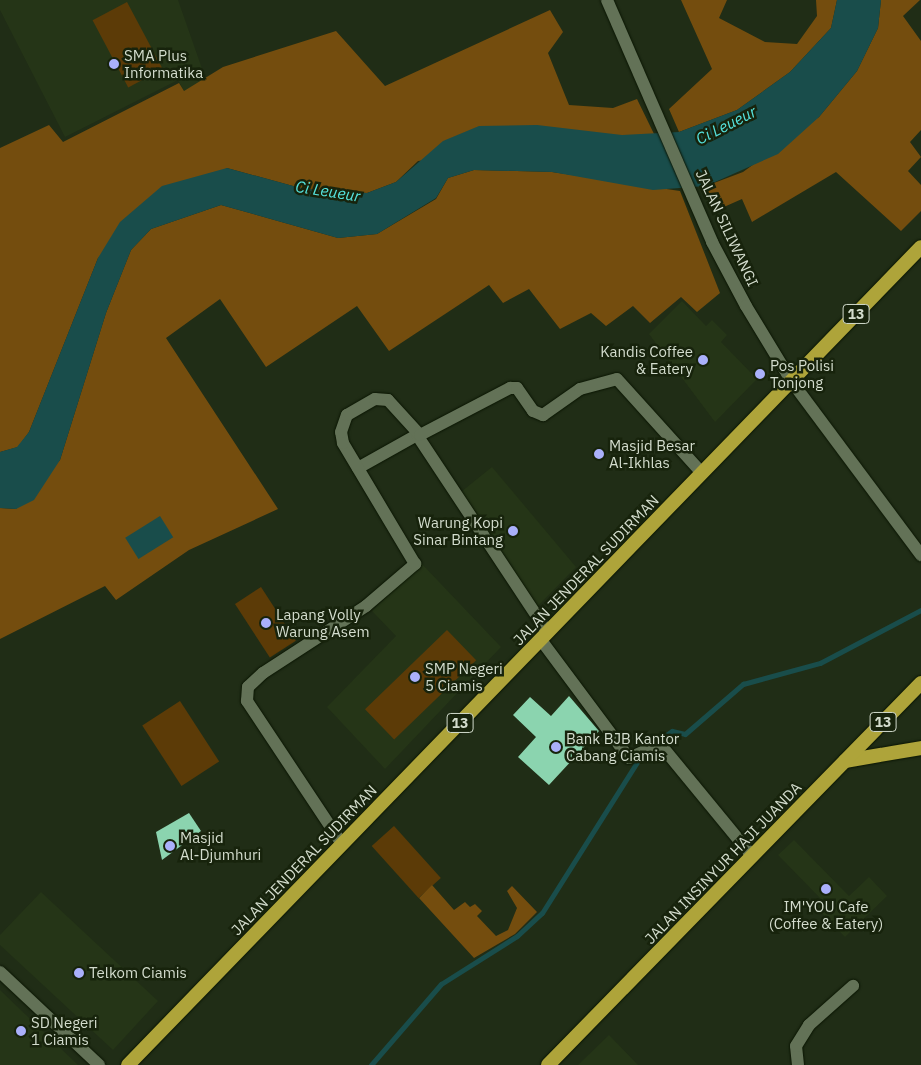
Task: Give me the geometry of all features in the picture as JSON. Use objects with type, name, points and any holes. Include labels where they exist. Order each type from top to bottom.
[{"type":"highway","name":"JALAN JENDERAL SUDIRMAN","points":[[128,1065],[921,247]]},
{"type":"highway","name":"JALAN INSINYUR HAJI JUANDA","points":[[548,1065],[921,683]]},
{"type":"highway","points":[[845,761],[921,748]]},
{"type":"street","name":"JALAN SILIWANGI","points":[[607,0],[700,212],[746,306],[792,382],[921,555]]},
{"type":"street","points":[[358,468],[417,435],[510,388],[516,388],[533,411],[543,415],[580,389],[617,379],[702,473]]},
{"type":"street","points":[[342,844],[247,701],[248,687],[366,606],[415,564],[358,468],[341,432],[353,409],[375,398],[388,400],[417,435],[544,636],[629,758],[660,744],[752,856]]},
{"type":"street","points":[[0,972],[99,1065]]},
{"type":"street","points":[[798,1065],[795,1056],[802,1036],[853,986]]},
{"type":"shaded area","name":"SMA Plus Informatika","points":[[0,0],[178,0],[206,80],[184,91],[178,80],[65,137],[0,10]]},
{"type":"shaded area","points":[[681,0],[727,0],[719,18],[765,42],[797,44],[817,16],[816,0],[837,0],[831,28],[790,72],[737,110],[679,132],[669,109],[712,69]]},
{"type":"shaded area","points":[[881,0],[920,0],[903,16],[921,41],[921,130],[910,142],[921,157],[908,171],[921,185],[921,211],[901,231],[836,172],[752,222],[742,199],[717,210],[706,186],[743,172],[819,117],[857,71],[878,28]]},
{"type":"shaded area","points":[[127,2],[163,69],[128,87],[93,20]]},
{"type":"shaded area","points":[[550,10],[563,32],[548,53],[569,105],[613,108],[637,99],[655,136],[622,135],[418,161],[396,182],[367,193],[304,189],[227,168],[98,258],[29,432],[18,447],[0,452],[0,148],[49,125],[63,142],[179,83],[184,91],[223,67],[336,31],[385,86]]},
{"type":"shaded area","points":[[474,170],[552,172],[680,191],[720,293],[697,312],[681,297],[650,323],[633,306],[606,326],[591,313],[560,329],[529,289],[503,303],[489,285],[389,351],[357,306],[266,367],[220,299],[166,338],[278,509],[189,550],[116,600],[105,586],[0,639],[0,508],[16,509],[60,460],[106,313],[131,250],[151,229],[221,205],[338,238],[377,234],[436,199],[448,178]]},
{"type":"shaded area","name":"Kandis Coffee & Eatery","points":[[682,301],[706,326],[712,320],[727,335],[721,342],[757,379],[715,422],[649,334]]},
{"type":"shaded area","name":"Warung Kopi Sinar Bintang","points":[[492,467],[576,567],[533,611],[456,496]]},
{"type":"shaded area","name":"SMP Negeri 5 Ciamis","points":[[421,563],[501,647],[385,769],[327,707],[396,636],[372,611]]},
{"type":"shaded area","name":"Lapang Volly Warung Asem","points":[[261,587],[296,641],[270,658],[235,604]]},
{"type":"shaded area","points":[[447,630],[476,660],[394,739],[365,709]]},
{"type":"shaded area","points":[[180,701],[219,761],[181,786],[142,726]]},
{"type":"shaded area","points":[[394,826],[441,878],[419,898],[372,846]]},
{"type":"shaded area","name":"IM'YOU Cafe (Coffee & Eatery)","points":[[794,840],[849,896],[869,877],[887,896],[845,937],[814,905],[820,898],[778,855]]},
{"type":"shaded area","points":[[432,885],[454,910],[465,902],[470,907],[475,904],[482,911],[477,916],[496,936],[508,930],[517,908],[507,891],[512,886],[537,912],[515,934],[474,958],[419,898]]},
{"type":"shaded area","name":"Telkom Ciamis","points":[[41,892],[158,1001],[113,1050],[0,945],[0,935]]},
{"type":"shaded area","name":"SD Negeri 1 Ciamis","points":[[0,990],[77,1064],[78,1065],[0,1065]]},
{"type":"shaded area","points":[[609,1035],[638,1065],[578,1065]]},
{"type":"water","name":"Ci Leueur","points":[[837,0],[881,0],[878,28],[857,71],[819,117],[778,154],[706,186],[653,190],[552,172],[474,170],[448,178],[436,198],[377,234],[338,238],[221,205],[151,229],[131,250],[106,313],[60,460],[34,500],[16,509],[0,508],[0,452],[17,447],[29,432],[98,258],[120,222],[162,186],[227,168],[304,189],[367,193],[396,182],[443,141],[479,126],[537,125],[622,135],[679,132],[737,110],[790,72],[831,28]]},
{"type":"water","points":[[160,516],[173,537],[138,559],[125,538]]},
{"type":"building","name":"Bank BJB Kantor Cabang Ciamis","points":[[569,696],[599,731],[549,785],[518,757],[536,737],[513,715],[530,697],[551,716]]},
{"type":"building","name":"Masjid Al-Djumhuri","points":[[189,813],[201,831],[162,860],[156,832]]},
{"type":"waterway","points":[[658,741],[672,731],[685,734],[743,684],[820,663],[921,610]]},
{"type":"waterway","points":[[371,1065],[441,984],[517,936],[542,913],[641,756]]},
{"type":"place","name":"SMA Plus Informatika","points":[[114,64]]},
{"type":"place","name":"Kandis Coffee & Eatery","points":[[703,360]]},
{"type":"place","name":"Pos Polisi Tonjong","points":[[760,374]]},
{"type":"place","name":"Masjid Besar Al-Ikhlas","points":[[599,454]]},
{"type":"place","name":"Warung Kopi Sinar Bintang","points":[[513,531]]},
{"type":"place","name":"Lapang Volly Warung Asem","points":[[266,623]]},
{"type":"place","name":"SMP Negeri 5 Ciamis","points":[[415,677]]},
{"type":"place","name":"Bank BJB Kantor Cabang Ciamis","points":[[556,747]]},
{"type":"place","name":"Masjid Al-Djumhuri","points":[[170,846]]},
{"type":"place","name":"IM'YOU Cafe (Coffee & Eatery)","points":[[826,889]]},
{"type":"place","name":"Telkom Ciamis","points":[[79,973]]},
{"type":"place","name":"SD Negeri 1 Ciamis","points":[[21,1031]]}]
